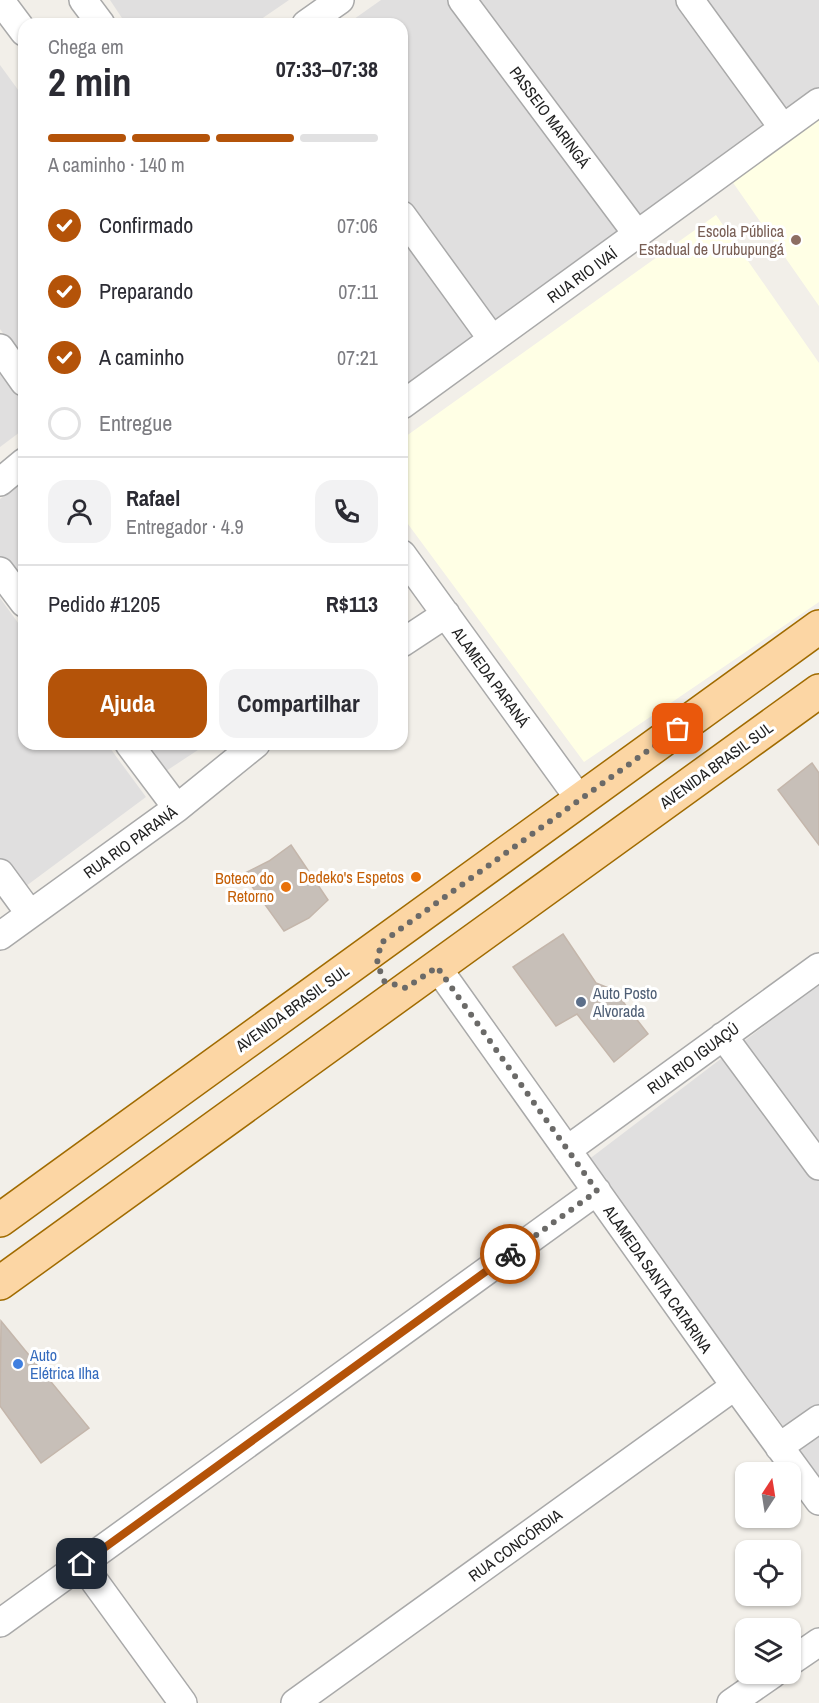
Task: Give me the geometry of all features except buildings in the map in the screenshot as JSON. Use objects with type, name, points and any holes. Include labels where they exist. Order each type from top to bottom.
[{"type":"main road","name":"AVENIDA BRASIL SUL","points":[[0,1220],[819,627]]},
{"type":"main road","name":"AVENIDA BRASIL SUL","points":[[0,1283],[819,691]]},
{"type":"main road","points":[[381,943],[377,963],[384,981],[406,988]]},
{"type":"street","points":[[83,0],[96,18]]},
{"type":"street","points":[[314,18],[340,0]]},
{"type":"street","name":"PASSEIO MARINGÁ","points":[[462,0],[638,234]]},
{"type":"street","points":[[690,0],[783,128]]},
{"type":"street","name":"RUA RIO IVAÍ","points":[[408,401],[819,102]]},
{"type":"street","points":[[408,223],[492,339]]},
{"type":"street","points":[[0,348],[18,374]]},
{"type":"street","points":[[0,482],[18,467]]},
{"type":"street","name":"ALAMEDA PARANÁ","points":[[408,562],[580,800]]},
{"type":"street","points":[[0,571],[18,595]]},
{"type":"street","points":[[408,639],[446,614]]},
{"type":"street","points":[[134,750],[177,808]]},
{"type":"street","name":"RUA RIO PARANÁ","points":[[0,936],[177,808],[249,750]]},
{"type":"street","points":[[0,873],[30,914]]},
{"type":"street","name":"ALAMEDA SANTA CATARINA","points":[[437,967],[819,1501]]},
{"type":"street","name":"RUA RIO IGUAÇÚ","points":[[567,1150],[819,967]]},
{"type":"street","points":[[723,1036],[819,1166]]},
{"type":"street","points":[[0,1623],[597,1191]]},
{"type":"street","name":"RUA CONCÓRDIA","points":[[295,1703],[735,1386]]},
{"type":"street","points":[[779,1447],[819,1419]]},
{"type":"street","points":[[82,1564],[183,1703]]},
{"type":"street","points":[[801,1654],[819,1642]]},
{"type":"street","points":[[731,1703],[759,1684]]},
{"type":"shaded area","points":[[110,0],[289,0],[263,18],[122,18]]},
{"type":"shaded area","points":[[381,0],[819,0],[819,99],[408,384],[408,18],[356,18]]},
{"type":"shaded area","points":[[0,65],[18,90],[18,354],[0,329]]},
{"type":"shaded area","name":"Escola Pública Estadual de Urubupungá","points":[[819,108],[819,306],[727,174]]},
{"type":"shaded area","points":[[716,215],[819,363],[819,602],[584,762],[408,524],[408,435]]},
{"type":"shaded area","points":[[0,368],[18,392],[18,434],[0,447]]},
{"type":"shaded area","points":[[18,486],[18,587],[0,562],[0,499]]},
{"type":"shaded area","points":[[0,598],[18,623],[18,750],[111,750],[146,797],[22,889],[0,859]]},
{"type":"shaded area","points":[[137,750],[198,750],[157,777]]},
{"type":"shaded area","points":[[819,984],[819,1413],[789,1434],[588,1160]]},
{"type":"shaded area","points":[[819,1418],[819,1499],[801,1476],[801,1462],[791,1462],[779,1447]]},
{"type":"way so far","points":[[510,1254],[597,1191],[437,967],[406,988],[384,981],[377,963],[381,943],[678,729]]},
{"type":"place","name":"Escola Pública Estadual de Urubupungá","points":[[796,240]]},
{"type":"place","name":"Dedeko's Espetos","points":[[416,877]]},
{"type":"place","name":"Boteco do Retorno","points":[[286,887]]},
{"type":"place","name":"Auto Posto Alvorada","points":[[581,1002]]},
{"type":"place","name":"Auto Elétrica Ilha","points":[[18,1364]]},
{"type":"route","points":[[82,1564],[510,1254]]}]
